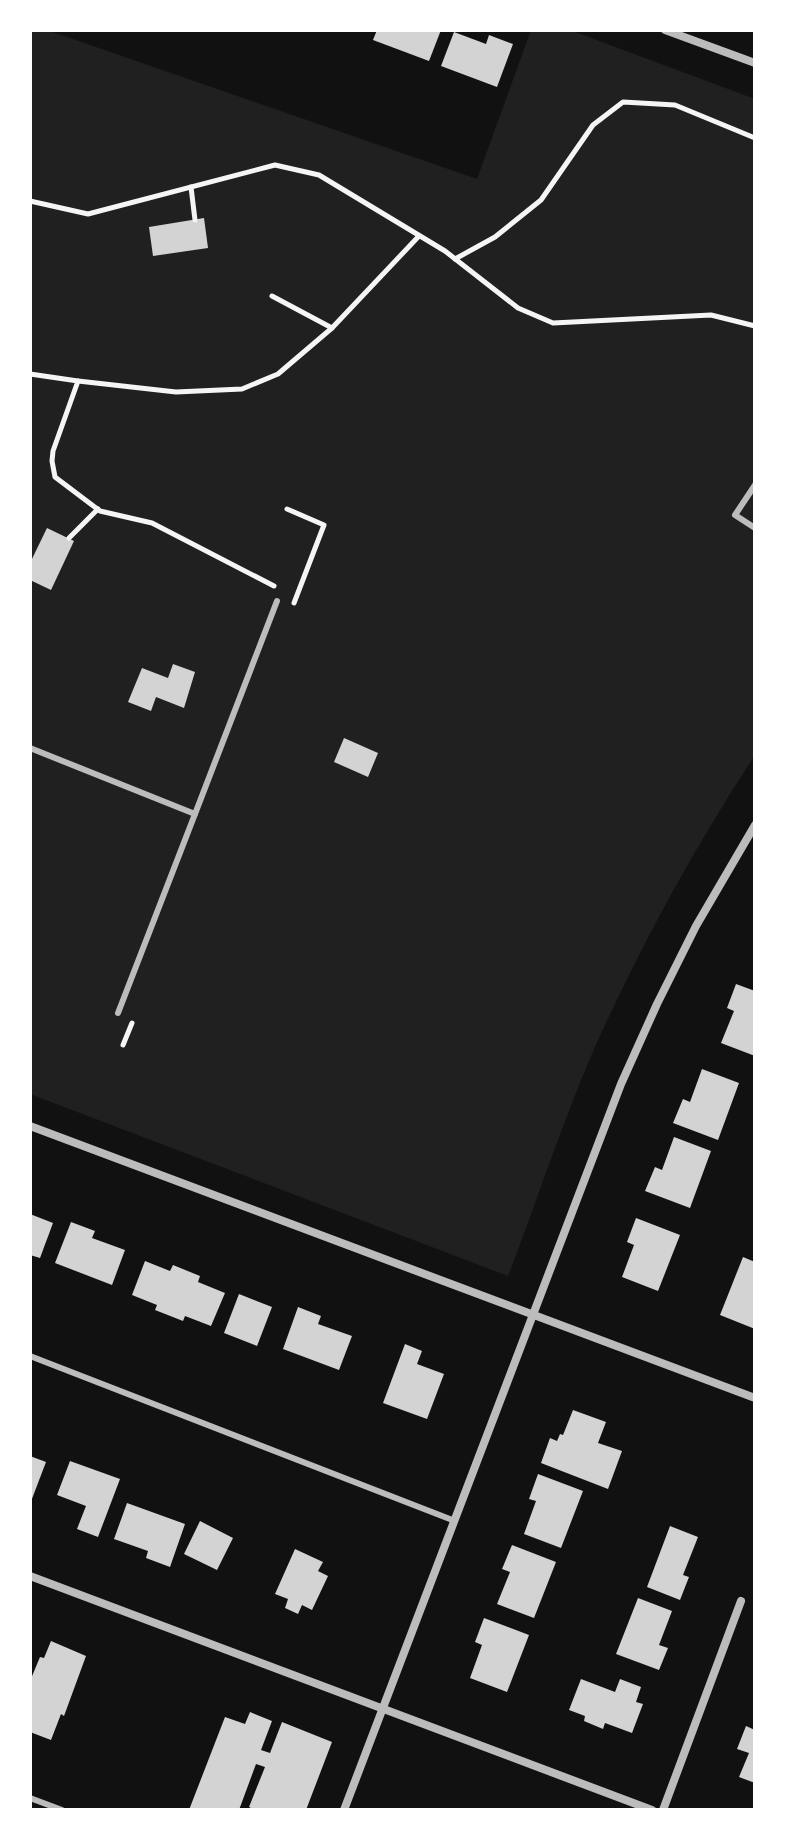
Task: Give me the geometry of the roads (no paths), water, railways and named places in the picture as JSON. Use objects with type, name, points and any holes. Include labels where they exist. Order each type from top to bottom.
[{"type":"street","points":[[665,30],[755,63]]},
{"type":"street","points":[[344,1810],[621,1084],[646,1027],[714,893],[755,825]]},
{"type":"street","points":[[30,1126],[755,1398]]},
{"type":"street","points":[[30,1576],[652,1810]]},
{"type":"street","points":[[663,1810],[741,1601]]},
{"type":"lane","points":[[755,485],[735,515],[755,528]]},
{"type":"lane","points":[[118,1013],[277,601]]},
{"type":"lane","points":[[30,748],[195,814]]},
{"type":"lane","points":[[30,1356],[455,1521]]},
{"type":"lane","points":[[30,1798],[62,1810]]}]
